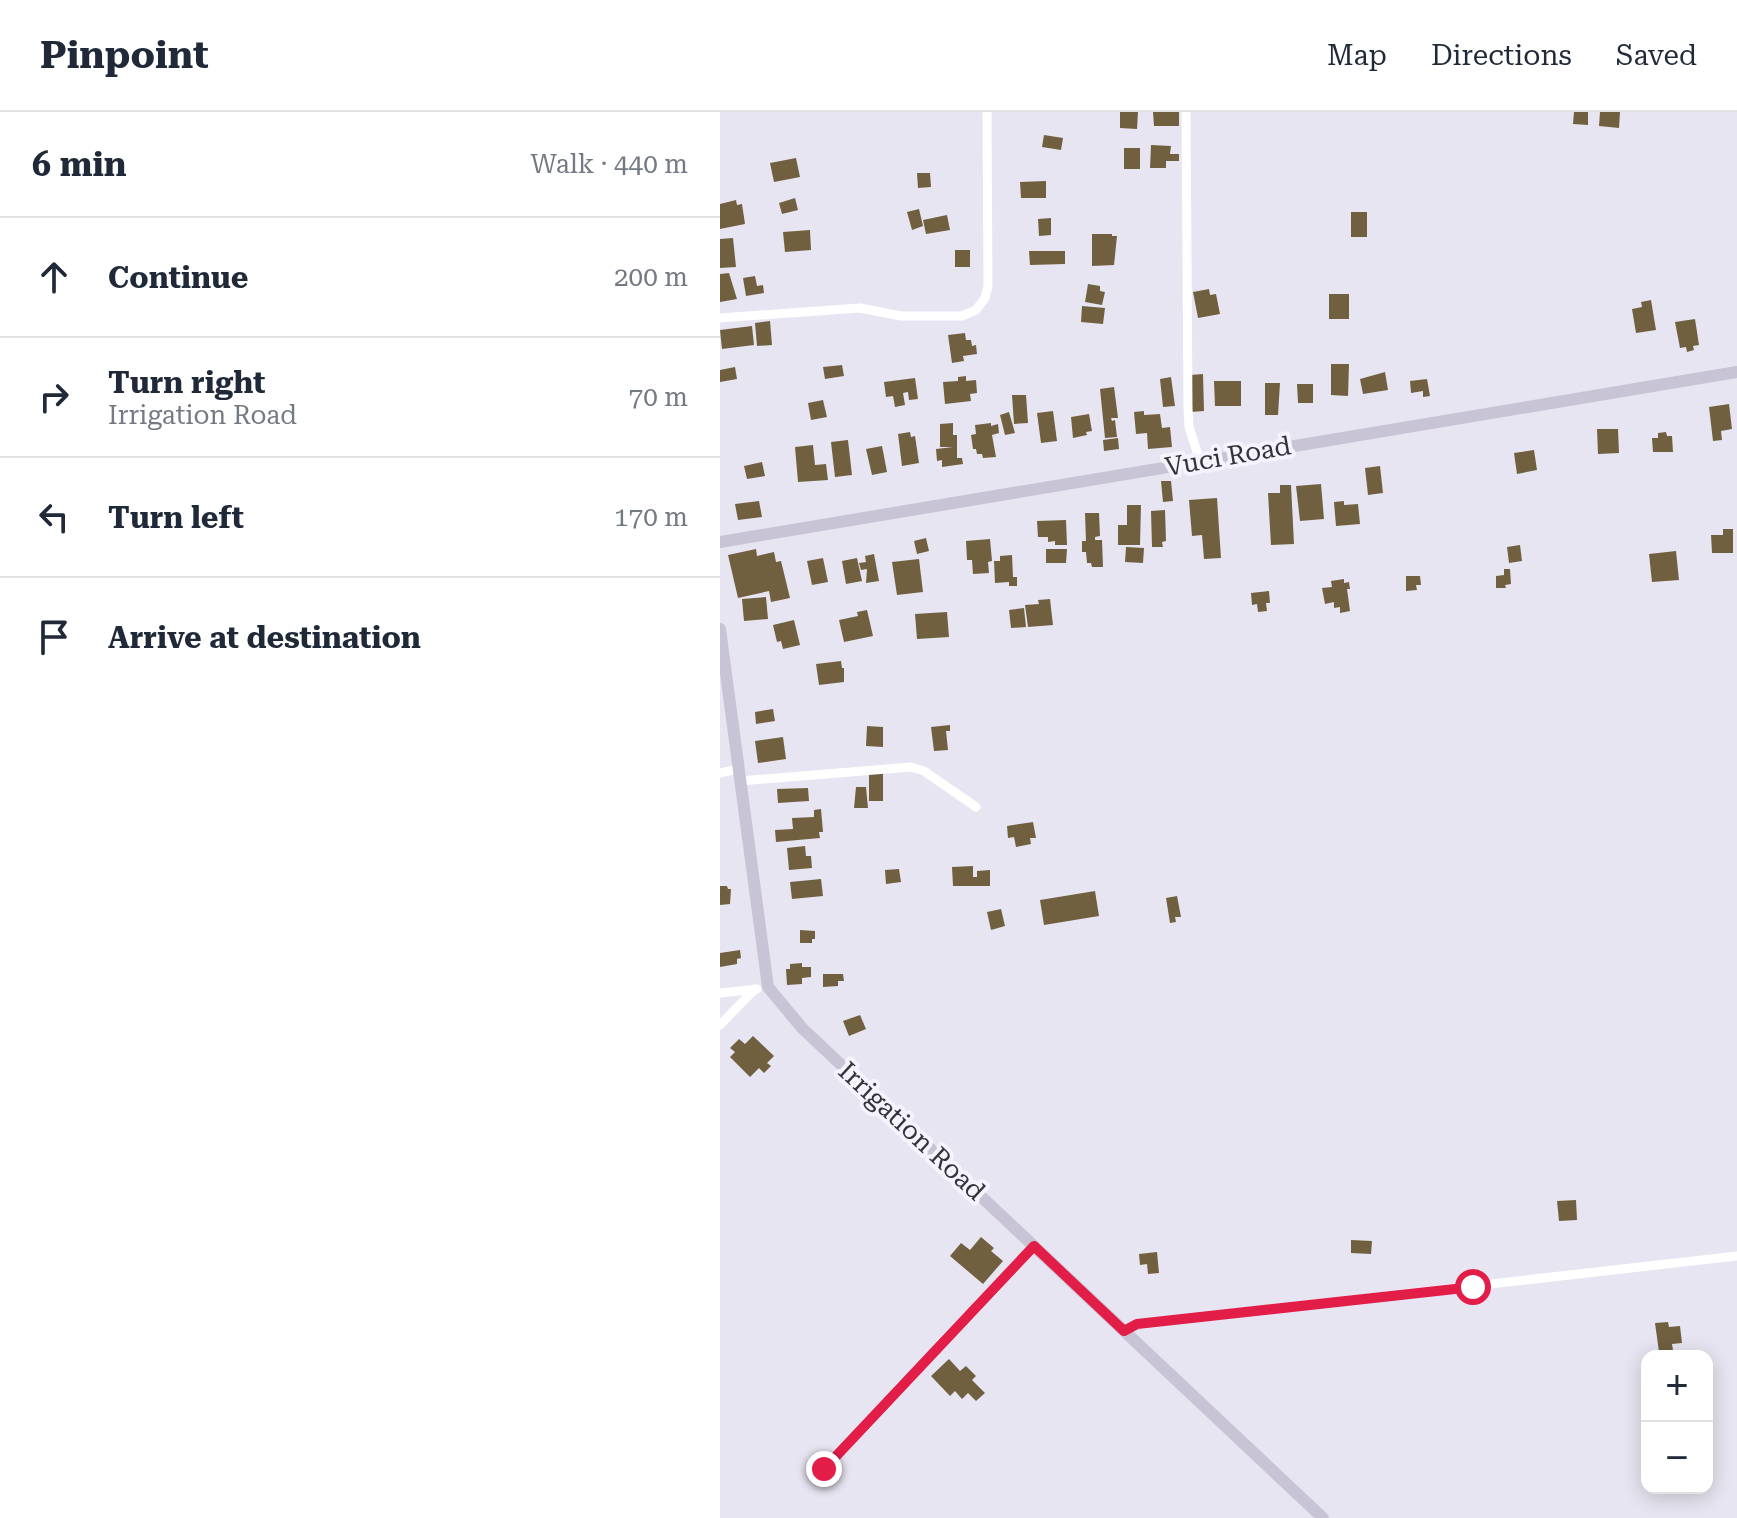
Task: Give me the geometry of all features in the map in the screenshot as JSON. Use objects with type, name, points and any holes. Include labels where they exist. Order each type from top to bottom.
[{"type":"street","points":[[720,318],[860,308],[901,316],[962,316],[976,310],[985,298],[988,286],[987,112]]},
{"type":"street","points":[[1186,112],[1188,408],[1189,427],[1200,461]]},
{"type":"street","name":"Vuci Road","points":[[720,542],[1737,372]]},
{"type":"street","points":[[720,629],[762,988]]},
{"type":"street","points":[[720,773],[739,775],[911,767],[924,771],[976,807]]},
{"type":"street","points":[[720,993],[762,988]]},
{"type":"street","points":[[720,1025],[762,988]]},
{"type":"street","name":"Irrigation Road","points":[[762,988],[1323,1518]]},
{"type":"street","points":[[1124,1331],[1137,1324],[1737,1256]]},
{"type":"lane","points":[[824,1469],[1034,1246]]},
{"type":"building","points":[[1120,112],[1138,112],[1137,129],[1120,128]]},
{"type":"building","points":[[1153,112],[1179,112],[1179,126],[1154,126]]},
{"type":"building","points":[[1574,112],[1588,112],[1588,125],[1573,124]]},
{"type":"building","points":[[1600,112],[1620,112],[1619,128],[1599,126]]},
{"type":"building","points":[[1044,135],[1063,138],[1061,150],[1042,147]]},
{"type":"building","points":[[1151,145],[1171,146],[1170,154],[1179,154],[1179,161],[1166,161],[1166,168],[1150,168]]},
{"type":"building","points":[[1124,148],[1140,148],[1140,169],[1124,169]]},
{"type":"building","points":[[796,158],[800,177],[774,182],[770,163]]},
{"type":"building","points":[[917,173],[930,173],[931,187],[918,188]]},
{"type":"building","points":[[1046,181],[1046,198],[1021,198],[1020,182]]},
{"type":"building","points":[[795,198],[798,210],[782,214],[779,203]]},
{"type":"building","points":[[736,200],[737,205],[742,204],[745,224],[720,229],[720,204]]},
{"type":"building","points":[[919,209],[923,226],[912,230],[907,212]]},
{"type":"building","points":[[1351,212],[1367,212],[1367,237],[1351,237]]},
{"type":"building","points":[[947,215],[950,230],[926,234],[923,220]]},
{"type":"building","points":[[1051,218],[1051,235],[1039,236],[1038,219]]},
{"type":"building","points":[[810,230],[811,250],[785,252],[783,232]]},
{"type":"building","points":[[1092,234],[1117,236],[1114,265],[1092,266]]},
{"type":"building","points":[[733,238],[736,267],[720,268],[720,239]]},
{"type":"building","points":[[955,250],[970,250],[970,267],[955,267]]},
{"type":"building","points":[[1029,251],[1065,251],[1065,264],[1030,265]]},
{"type":"building","points":[[729,273],[737,299],[720,302],[720,274]]},
{"type":"building","points":[[755,276],[757,286],[763,285],[764,293],[746,296],[743,278]]},
{"type":"building","points":[[1088,284],[1100,286],[1100,291],[1105,292],[1102,305],[1085,302]]},
{"type":"building","points":[[1209,289],[1210,295],[1216,294],[1220,314],[1198,318],[1193,292]]},
{"type":"building","points":[[1329,294],[1349,294],[1349,319],[1329,319]]},
{"type":"building","points":[[1651,300],[1656,330],[1636,333],[1632,309],[1642,307],[1641,302]]},
{"type":"building","points":[[1082,306],[1105,308],[1103,324],[1081,322]]},
{"type":"building","points":[[1695,319],[1699,345],[1687,352],[1686,347],[1680,348],[1675,322]]},
{"type":"building","points":[[770,321],[772,345],[757,346],[755,323]]},
{"type":"building","points":[[752,326],[754,345],[722,349],[720,330]]},
{"type":"building","points":[[965,333],[966,340],[971,340],[972,346],[976,345],[977,354],[963,356],[964,361],[952,363],[948,335]]},
{"type":"building","points":[[1331,364],[1349,364],[1348,396],[1331,395]]},
{"type":"building","points":[[842,365],[844,376],[825,379],[823,367]]},
{"type":"building","points":[[735,367],[737,379],[720,382],[720,370]]},
{"type":"building","points":[[1385,372],[1388,390],[1363,394],[1360,379]]},
{"type":"building","points":[[1203,374],[1204,411],[1191,412],[1190,375]]},
{"type":"building","points":[[966,376],[966,381],[976,380],[977,393],[970,394],[971,401],[945,404],[943,382],[958,381],[958,377]]},
{"type":"building","points":[[1171,377],[1175,406],[1163,407],[1160,379]]},
{"type":"building","points":[[915,378],[918,399],[909,400],[908,392],[903,393],[905,405],[895,407],[893,396],[886,397],[884,382]]},
{"type":"building","points":[[1427,379],[1430,396],[1423,397],[1423,391],[1411,393],[1410,381]]},
{"type":"building","points":[[1214,381],[1241,381],[1241,406],[1215,406]]},
{"type":"building","points":[[1265,383],[1280,383],[1278,415],[1265,415]]},
{"type":"building","points":[[1297,384],[1313,384],[1313,403],[1298,403]]},
{"type":"building","points":[[1114,387],[1118,418],[1111,418],[1115,420],[1117,437],[1105,438],[1100,389]]},
{"type":"building","points":[[1012,395],[1026,395],[1028,423],[1014,424]]},
{"type":"building","points":[[823,400],[827,417],[811,420],[808,403]]},
{"type":"building","points":[[1729,404],[1732,429],[1721,431],[1722,440],[1713,441],[1709,407]]},
{"type":"building","points":[[1053,411],[1057,441],[1041,443],[1037,413]]},
{"type":"building","points":[[1144,411],[1144,415],[1160,414],[1162,428],[1170,427],[1172,447],[1148,449],[1147,433],[1136,434],[1134,412]]},
{"type":"building","points":[[1009,412],[1015,433],[1005,435],[1000,415]]},
{"type":"building","points":[[1089,414],[1092,431],[1073,438],[1071,417]]},
{"type":"building","points":[[953,423],[953,435],[957,435],[957,458],[962,458],[963,464],[942,467],[942,460],[937,461],[936,449],[953,447],[940,447],[940,424]]},
{"type":"building","points":[[991,423],[991,426],[998,424],[999,433],[992,435],[996,457],[983,458],[973,449],[971,435],[976,434],[975,425]]},
{"type":"building","points":[[1597,429],[1618,429],[1619,453],[1598,454]]},
{"type":"building","points":[[910,432],[911,437],[915,436],[919,463],[902,466],[898,434]]},
{"type":"building","points":[[1666,432],[1667,436],[1672,436],[1673,452],[1653,452],[1652,438]]},
{"type":"building","points":[[1118,438],[1119,449],[1104,451],[1103,440]]},
{"type":"building","points":[[848,440],[852,475],[835,477],[831,442]]},
{"type":"building","points":[[813,445],[815,465],[826,464],[828,480],[798,482],[795,447]]},
{"type":"building","points":[[882,446],[887,472],[872,475],[866,449]]},
{"type":"building","points":[[1534,450],[1537,470],[1517,474],[1514,453]]},
{"type":"building","points":[[762,462],[765,476],[747,479],[744,466]]},
{"type":"building","points":[[1380,466],[1383,493],[1368,495],[1365,468]]},
{"type":"building","points":[[1161,481],[1171,481],[1173,501],[1163,502]]},
{"type":"building","points":[[1321,484],[1324,519],[1300,521],[1296,486]]},
{"type":"building","points":[[1280,485],[1291,485],[1294,544],[1271,545],[1268,493],[1280,493]]},
{"type":"building","points":[[1217,498],[1221,558],[1204,559],[1202,535],[1192,536],[1189,500]]},
{"type":"building","points":[[759,501],[762,517],[738,520],[735,504]]},
{"type":"building","points":[[1344,501],[1344,505],[1358,504],[1360,524],[1336,526],[1334,502]]},
{"type":"building","points":[[1127,505],[1141,505],[1140,545],[1118,545],[1118,525],[1127,525]]},
{"type":"building","points":[[1165,510],[1166,541],[1162,542],[1163,547],[1152,547],[1151,511]]},
{"type":"building","points":[[1085,513],[1099,513],[1100,536],[1095,540],[1102,540],[1103,567],[1092,567],[1091,563],[1087,563],[1086,552],[1082,552],[1082,541],[1086,541]]},
{"type":"building","points":[[1066,520],[1067,545],[1055,545],[1055,541],[1048,542],[1048,537],[1038,537],[1037,521]]},
{"type":"building","points":[[1723,529],[1733,529],[1733,553],[1712,553],[1711,535],[1723,535]]},
{"type":"building","points":[[926,538],[929,551],[917,554],[914,541]]},
{"type":"building","points":[[990,539],[992,561],[988,562],[989,573],[973,574],[972,560],[967,560],[966,541]]},
{"type":"building","points":[[1520,545],[1522,561],[1509,563],[1507,547]]},
{"type":"building","points":[[1126,547],[1144,548],[1143,563],[1125,562]]},
{"type":"building","points":[[756,549],[757,556],[774,552],[776,562],[781,561],[790,598],[771,602],[769,591],[738,598],[728,555]]},
{"type":"building","points":[[1046,549],[1067,549],[1066,563],[1046,563]]},
{"type":"building","points":[[1676,551],[1679,580],[1652,582],[1649,554]]},
{"type":"building","points":[[874,554],[879,581],[866,583],[867,569],[861,570],[859,563],[866,562],[865,556]]},
{"type":"building","points":[[1012,555],[1013,577],[1017,577],[1017,586],[1009,586],[1009,582],[995,583],[994,561],[1000,561],[1000,556]]},
{"type":"building","points":[[823,558],[828,582],[812,585],[807,561]]},
{"type":"building","points":[[857,558],[862,581],[846,584],[842,561]]},
{"type":"building","points":[[919,559],[923,592],[897,595],[892,562]]},
{"type":"building","points":[[1504,569],[1510,569],[1511,584],[1505,585],[1506,588],[1496,588],[1496,576],[1504,575]]},
{"type":"building","points":[[1406,576],[1420,576],[1421,585],[1416,585],[1417,590],[1406,591]]},
{"type":"building","points":[[1344,579],[1344,583],[1349,582],[1350,611],[1340,613],[1340,607],[1334,608],[1334,602],[1325,604],[1322,588],[1332,587],[1331,581]]},
{"type":"building","points":[[1269,591],[1267,611],[1258,612],[1257,604],[1252,605],[1251,593]]},
{"type":"building","points":[[766,597],[768,619],[744,621],[742,599]]},
{"type":"building","points":[[1050,599],[1053,625],[1028,627],[1025,605]]},
{"type":"building","points":[[1024,608],[1026,627],[1011,628],[1009,610]]},
{"type":"building","points":[[867,610],[873,636],[844,642],[839,620],[858,616],[857,612]]},
{"type":"building","points":[[947,612],[949,637],[917,639],[915,614]]},
{"type":"building","points":[[794,620],[800,645],[783,649],[781,641],[777,642],[773,625]]},
{"type":"building","points":[[841,661],[844,682],[819,685],[816,664]]},
{"type":"building","points":[[773,709],[775,721],[756,724],[755,712]]},
{"type":"building","points":[[950,725],[950,731],[946,731],[948,750],[934,751],[931,727]]},
{"type":"building","points":[[867,726],[883,727],[883,747],[866,746]]},
{"type":"building","points":[[783,737],[786,759],[758,763],[755,741]]},
{"type":"building","points":[[869,774],[883,774],[883,801],[869,801]]},
{"type":"building","points":[[856,787],[866,787],[868,808],[854,808]]},
{"type":"building","points":[[808,788],[809,801],[778,803],[777,789]]},
{"type":"building","points":[[821,809],[823,832],[819,832],[820,838],[776,842],[775,830],[793,829],[792,818],[814,817],[814,810]]},
{"type":"building","points":[[1033,822],[1036,838],[1030,838],[1031,844],[1016,847],[1014,837],[1008,838],[1007,826]]},
{"type":"building","points":[[805,846],[806,856],[811,856],[812,868],[789,870],[787,848]]},
{"type":"building","points":[[973,866],[973,877],[977,877],[977,871],[990,870],[990,886],[953,886],[952,867]]},
{"type":"building","points":[[899,869],[901,882],[886,884],[885,870]]},
{"type":"building","points":[[821,879],[823,896],[792,899],[790,882]]},
{"type":"building","points":[[720,886],[731,889],[730,904],[720,905]]},
{"type":"building","points":[[1095,891],[1099,916],[1044,925],[1040,900]]},
{"type":"building","points":[[1177,896],[1181,917],[1175,917],[1176,922],[1170,923],[1166,898]]},
{"type":"building","points":[[1001,909],[1005,926],[991,930],[987,912]]},
{"type":"building","points":[[800,930],[815,931],[812,943],[800,943]]},
{"type":"building","points":[[740,950],[741,958],[737,959],[737,964],[720,967],[720,953]]},
{"type":"building","points":[[802,963],[802,967],[811,967],[811,977],[802,978],[802,984],[787,985],[786,969],[790,969],[790,964]]},
{"type":"building","points":[[823,974],[843,974],[844,981],[838,981],[838,986],[823,987]]},
{"type":"building","points":[[860,1015],[866,1029],[849,1036],[843,1021]]},
{"type":"building","points":[[753,1036],[774,1056],[767,1063],[771,1066],[764,1073],[759,1068],[750,1077],[730,1057],[735,1052],[730,1048],[739,1039],[745,1044]]},
{"type":"building","points":[[1576,1200],[1577,1220],[1559,1221],[1557,1201]]},
{"type":"building","points":[[981,1237],[1003,1261],[983,1284],[950,1256],[961,1243],[970,1250]]},
{"type":"building","points":[[1351,1240],[1372,1241],[1371,1254],[1351,1253]]},
{"type":"building","points":[[1157,1252],[1159,1273],[1148,1274],[1147,1264],[1140,1265],[1139,1254]]},
{"type":"building","points":[[1668,1322],[1669,1327],[1680,1326],[1682,1343],[1672,1344],[1673,1350],[1659,1350],[1655,1323]]},
{"type":"building","points":[[949,1359],[960,1371],[966,1366],[976,1376],[972,1380],[985,1393],[976,1401],[968,1393],[962,1399],[955,1391],[950,1396],[931,1376]]},
{"type":"route","points":[[824,1469],[1034,1246],[1124,1331],[1137,1324],[1473,1287]]}]
